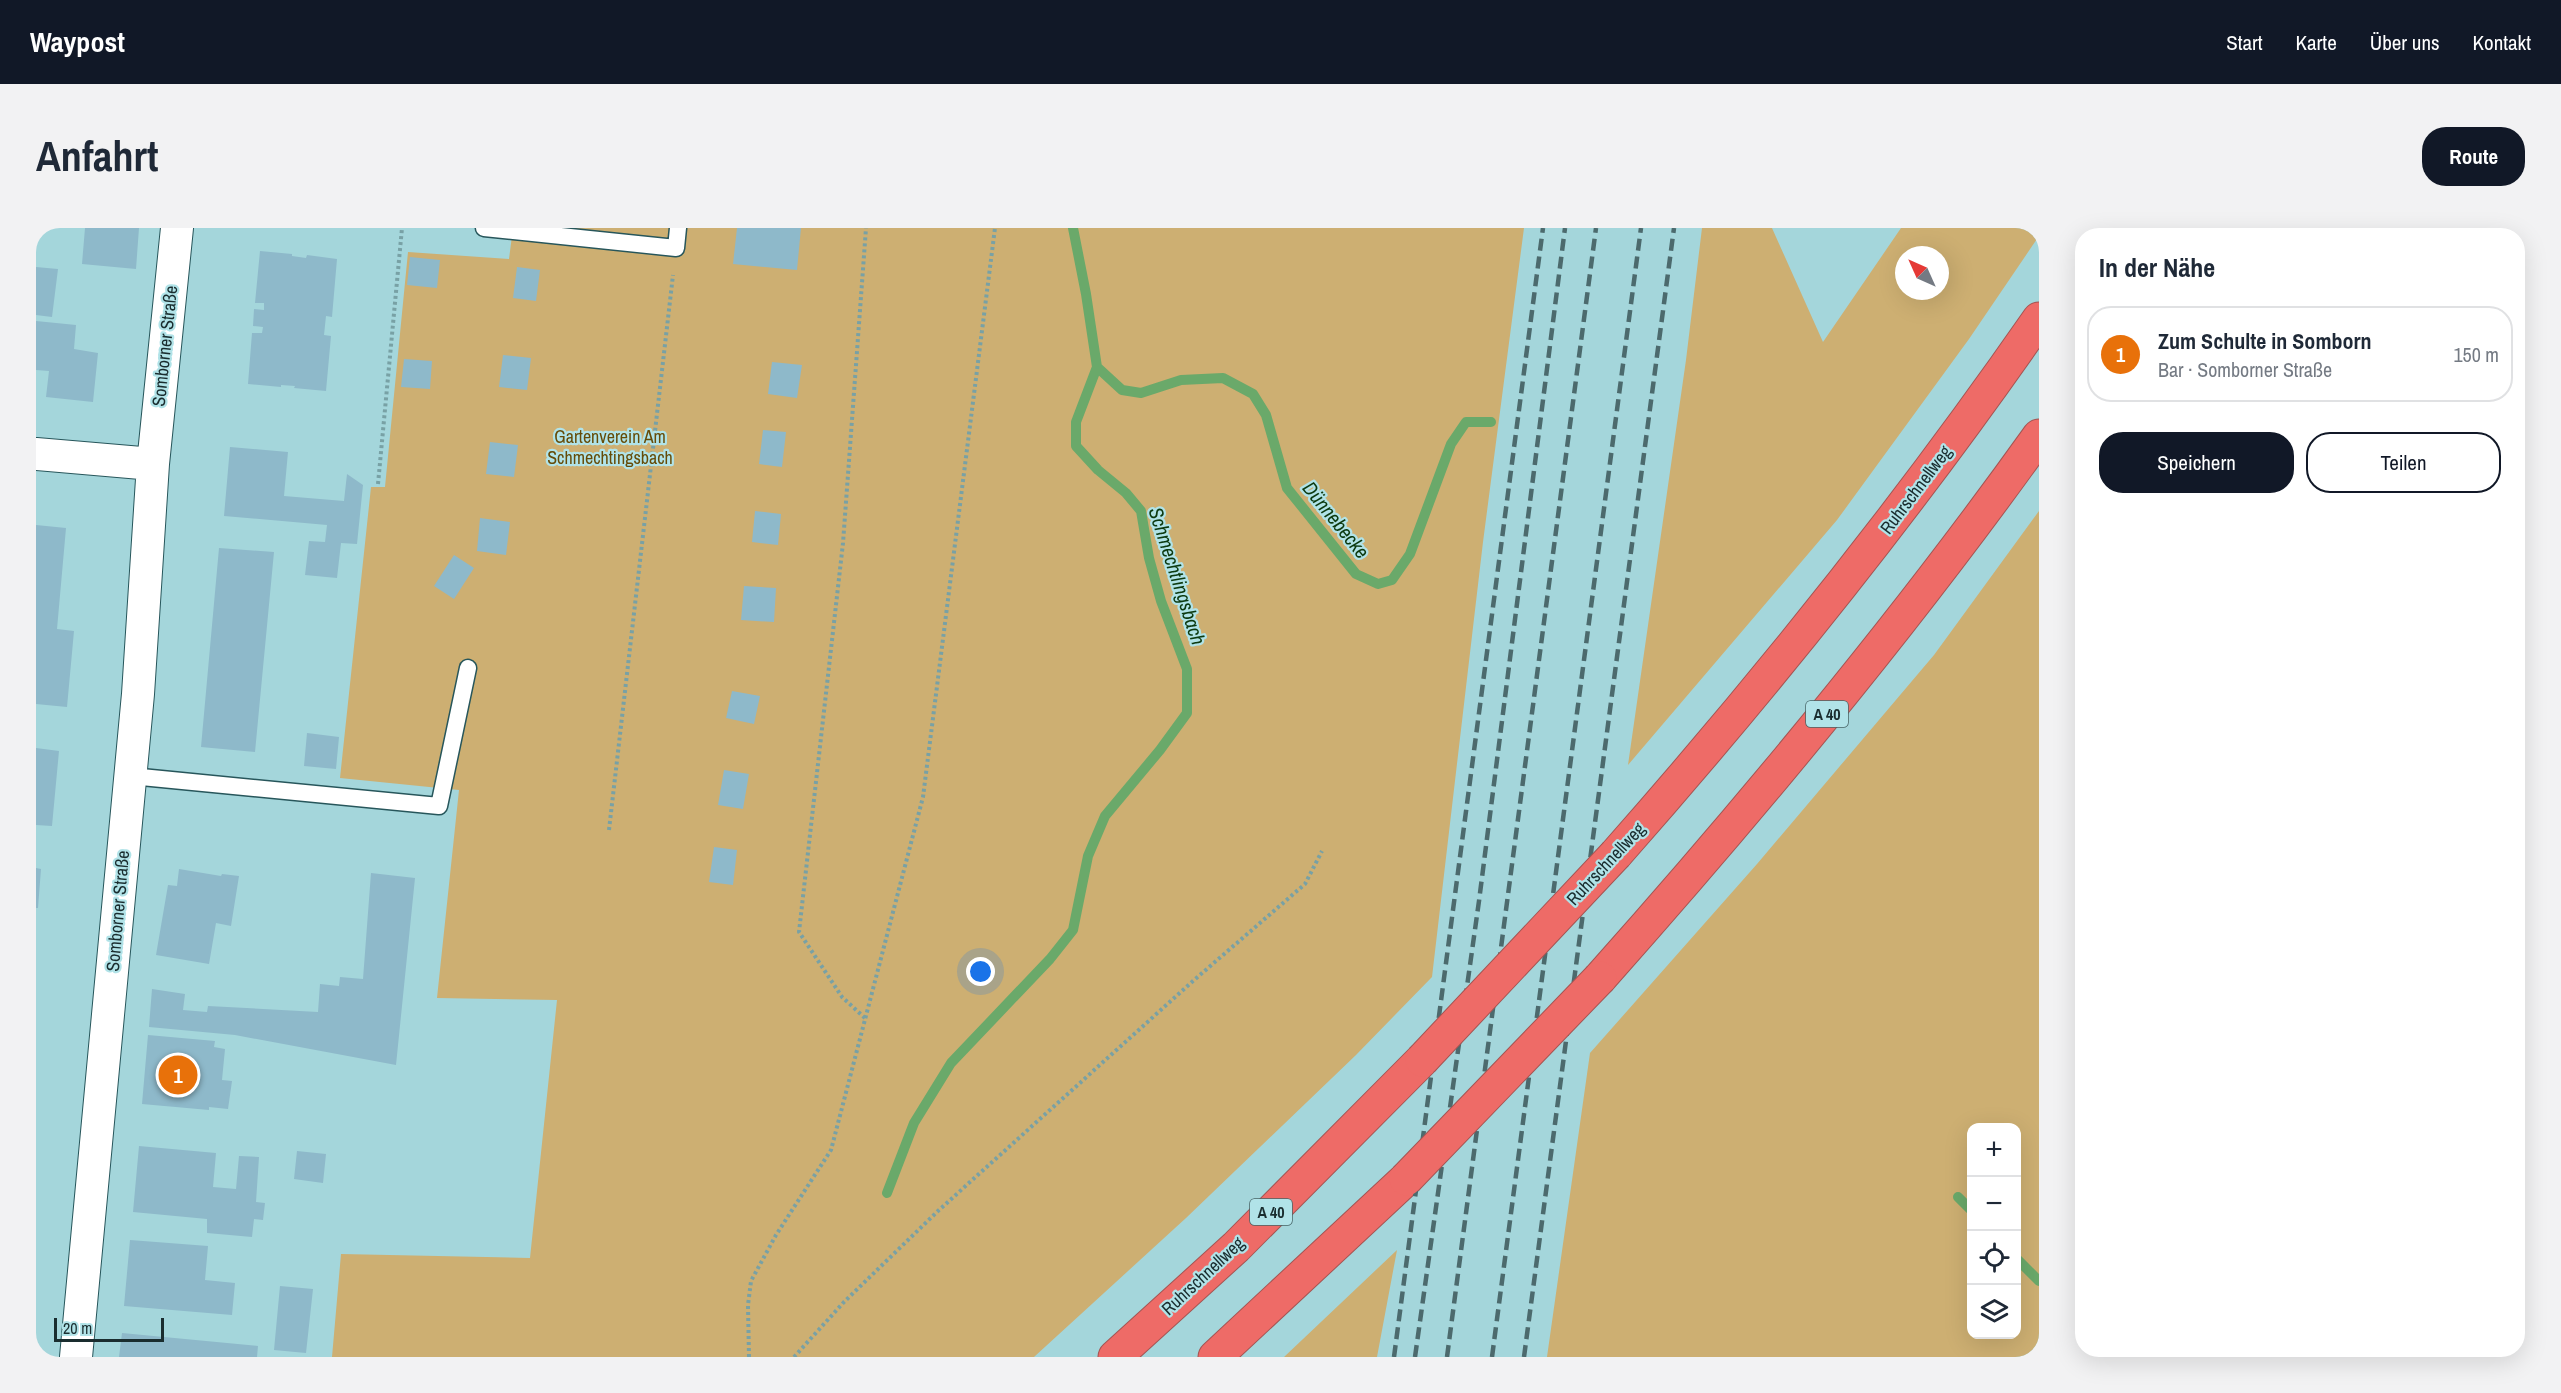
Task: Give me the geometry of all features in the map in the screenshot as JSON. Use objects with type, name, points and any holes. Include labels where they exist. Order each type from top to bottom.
[{"type":"highway","name":"Ruhrschnellweg","points":[[1114,1357],[1236,1247],[1422,1060],[1616,854],[1753,695],[1886,530],[1934,468],[2039,319]]},
{"type":"highway","name":"A 40","points":[[1215,1357],[1406,1179],[1600,978],[1848,689],[1955,551],[2039,436]]},
{"type":"street","name":"Somborner Straße","points":[[76,1357],[131,776],[153,464],[177,228]]},
{"type":"street","points":[[36,454],[153,464]]},
{"type":"lane","points":[[484,228],[676,248],[678,228]]},
{"type":"lane","points":[[131,776],[439,806],[468,668]]},
{"type":"path","points":[[378,484],[402,228]]},
{"type":"path","points":[[865,1018],[842,997],[799,932],[843,543],[866,228]]},
{"type":"path","points":[[749,1357],[748,1305],[751,1281],[776,1235],[831,1150],[923,797],[995,228]]},
{"type":"path","points":[[609,830],[676,248]]},
{"type":"path","points":[[794,1357],[844,1302],[939,1210],[1193,981],[1305,884],[1322,851]]},
{"type":"green space","name":"Gartenverein Am Schmechtingsbach","points":[[513,228],[1524,228],[1483,542],[1432,977],[1356,1055],[1186,1218],[1034,1357],[332,1357],[341,1254],[530,1258],[557,1000],[437,998],[459,790],[340,778],[371,487],[385,487],[408,252],[509,259]]},
{"type":"green space","points":[[1702,228],[1772,228],[1823,342],[1901,228],[2039,228],[2039,236],[1969,339],[1837,520],[1628,765],[1686,360]]},
{"type":"green space","points":[[2039,511],[2039,1357],[1547,1357],[1590,1053],[1757,864],[1934,655]]},
{"type":"green space","points":[[1397,1250],[1377,1357],[1284,1357]]},
{"type":"building","points":[[36,228],[45,228],[36,236]]},
{"type":"building","points":[[85,228],[139,228],[136,269],[82,264]]},
{"type":"building","points":[[737,228],[801,228],[797,270],[733,264]]},
{"type":"building","points":[[260,251],[292,254],[292,256],[306,258],[307,255],[337,259],[332,317],[326,316],[324,335],[331,336],[326,391],[294,388],[295,386],[248,384],[252,333],[262,333],[263,327],[253,326],[254,309],[264,310],[264,303],[255,303]]},
{"type":"building","points":[[410,257],[440,260],[437,288],[407,285]]},
{"type":"building","points":[[36,267],[58,269],[52,317],[36,315]]},
{"type":"building","points":[[517,267],[540,270],[536,301],[513,298]]},
{"type":"building","points":[[36,321],[76,325],[74,349],[98,353],[93,402],[46,397],[49,371],[36,370]]},
{"type":"building","points":[[503,355],[531,358],[527,390],[499,387]]},
{"type":"building","points":[[404,359],[432,361],[430,389],[401,387]]},
{"type":"building","points":[[772,362],[802,365],[797,398],[768,394]]},
{"type":"building","points":[[763,430],[786,432],[782,467],[759,464]]},
{"type":"building","points":[[490,442],[518,445],[514,477],[486,474]]},
{"type":"building","points":[[230,447],[288,452],[284,496],[344,501],[347,474],[363,485],[357,544],[341,543],[337,578],[305,575],[309,541],[325,542],[327,525],[224,516]]},
{"type":"building","points":[[755,511],[781,514],[778,545],[752,542]]},
{"type":"building","points":[[480,518],[510,522],[506,555],[477,551]]},
{"type":"building","points":[[36,525],[66,528],[57,629],[74,631],[67,707],[36,704]]},
{"type":"building","points":[[219,548],[274,552],[255,752],[201,747]]},
{"type":"building","points":[[454,555],[474,568],[454,599],[434,586]]},
{"type":"building","points":[[744,586],[776,588],[774,622],[741,620]]},
{"type":"building","points":[[732,691],[760,696],[754,724],[726,718]]},
{"type":"building","points":[[307,733],[339,737],[336,769],[304,766]]},
{"type":"building","points":[[36,748],[59,751],[52,826],[36,825]]},
{"type":"building","points":[[724,770],[749,774],[743,809],[718,805]]},
{"type":"building","points":[[714,847],[737,850],[733,885],[709,882]]},
{"type":"building","points":[[36,868],[41,869],[38,908],[36,908]]},
{"type":"building","points":[[179,869],[221,876],[222,874],[239,876],[231,926],[216,923],[209,964],[156,955],[168,885],[177,886]]},
{"type":"building","points":[[371,873],[415,878],[396,1065],[235,1035],[149,1027],[152,989],[185,994],[183,1010],[207,1012],[208,1006],[318,1012],[320,984],[339,986],[340,977],[363,979]]},
{"type":"building","points":[[148,1035],[215,1041],[214,1047],[225,1049],[222,1080],[232,1081],[228,1109],[209,1107],[209,1110],[142,1104]]},
{"type":"building","points":[[139,1146],[216,1153],[213,1187],[236,1189],[239,1156],[259,1157],[256,1202],[265,1203],[263,1220],[254,1219],[252,1237],[207,1233],[207,1219],[133,1212]]},
{"type":"building","points":[[297,1151],[326,1154],[323,1183],[294,1179]]},
{"type":"building","points":[[130,1240],[208,1246],[205,1280],[235,1283],[232,1315],[124,1306]]},
{"type":"building","points":[[280,1286],[313,1289],[306,1353],[274,1350]]},
{"type":"building","points":[[122,1333],[258,1346],[257,1357],[119,1357]]},
{"type":"waterway","name":"Schmechtlingsbach","points":[[887,1193],[914,1123],[951,1063],[1050,959],[1073,930],[1088,856],[1105,816],[1160,750],[1187,713],[1187,669],[1161,601],[1149,558],[1141,511],[1126,493],[1098,470],[1076,446],[1076,422],[1097,367],[1073,228]]},
{"type":"waterway","name":"Dünnebecke","points":[[1097,367],[1122,390],[1141,393],[1181,380],[1223,378],[1253,394],[1266,415],[1287,488],[1356,574],[1378,584],[1392,580],[1410,554],[1451,444],[1466,422],[1491,422]]},
{"type":"waterway","name":"Dünnebecke","points":[[1958,1197],[1967,1206]]},
{"type":"waterway","name":"Dünnebecke","points":[[2021,1263],[2039,1281]]},
{"type":"railway","points":[[1394,1357],[1543,228]]},
{"type":"railway","points":[[1415,1357],[1479,901],[1565,228]]},
{"type":"railway","points":[[1447,1357],[1596,228]]},
{"type":"railway","points":[[1492,1357],[1641,228]]},
{"type":"railway","points":[[1524,1357],[1674,228]]},
{"type":"place","name":"Zum Schulte in Somborn","points":[[178,1075]]}]
